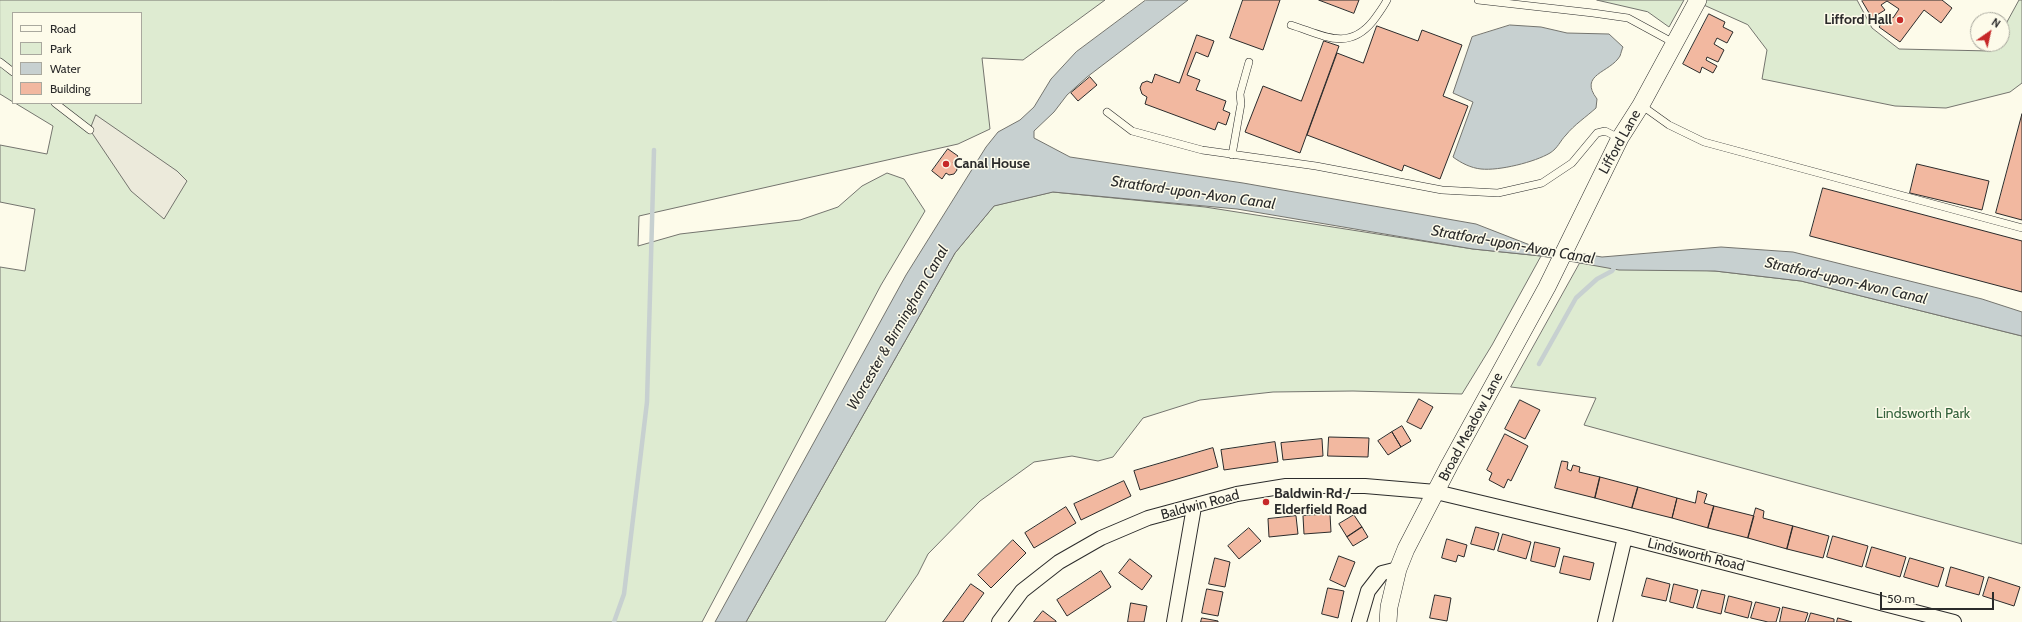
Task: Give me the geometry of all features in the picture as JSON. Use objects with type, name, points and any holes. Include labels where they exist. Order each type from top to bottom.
[{"type":"street","name":"Lifford Lane","points":[[1547,287],[1620,138],[1698,0]]},
{"type":"street","name":"Broad Meadow Lane","points":[[1388,622],[1389,607],[1398,569],[1406,549],[1547,287]]},
{"type":"street","name":"Baldwin Road","points":[[999,622],[1022,591],[1059,562],[1101,538],[1148,518],[1194,507],[1237,494],[1286,486],[1365,486],[1436,492]]},
{"type":"street","name":"Lindsworth Road","points":[[1436,492],[1626,537],[1954,622]]},
{"type":"street","points":[[1174,622],[1194,507]]},
{"type":"street","points":[[1605,622],[1626,537]]},
{"type":"street","points":[[1359,622],[1368,591],[1382,573],[1398,569]]},
{"type":"lane","points":[[1291,25],[1338,40],[1352,38],[1366,30],[1384,7],[1386,0]]},
{"type":"lane","points":[[1478,0],[1628,18],[1675,43]]},
{"type":"lane","points":[[0,62],[12,71]]},
{"type":"lane","points":[[1232,155],[1241,104],[1240,94],[1249,62]]},
{"type":"lane","points":[[56,104],[90,130]]},
{"type":"lane","points":[[1640,105],[1669,125],[1704,142],[2022,228]]},
{"type":"lane","points":[[1107,112],[1132,131],[1202,150],[1316,166],[1442,190],[1498,193],[1542,183],[1572,163],[1597,133],[1605,131],[1620,138]]},
{"type":"green space","points":[[0,0],[1105,0],[1023,60],[982,58],[990,129],[958,144],[639,216],[638,246],[680,234],[800,220],[838,207],[862,186],[887,173],[904,179],[925,211],[881,285],[702,622],[0,622],[0,267],[25,271],[35,209],[0,202],[0,145],[47,154],[53,126],[17,104],[142,104],[142,12],[12,12],[12,101],[0,94]]},
{"type":"green space","points":[[1597,0],[1684,0],[1669,27],[1648,12]]},
{"type":"green space","points":[[1693,0],[1857,0],[1872,28],[1899,49],[2010,52],[2010,16],[2019,0],[2022,0],[2022,83],[2010,92],[1946,108],[1895,106],[1762,79],[1767,50],[1748,25]]},
{"type":"green space","points":[[1053,192],[1205,207],[1473,249],[1541,256],[1492,345],[1462,394],[1353,391],[1273,392],[1200,400],[1143,418],[1113,457],[1098,461],[1072,456],[1034,462],[980,501],[928,554],[918,574],[885,622],[746,622],[955,253],[994,206]]},
{"type":"green space","name":"Lindsworth Park","points":[[1580,263],[1715,271],[1801,281],[2022,336],[2022,544],[1584,425],[1596,398],[1511,387]]},
{"type":"shaded area","points":[[96,115],[177,171],[187,181],[164,219],[131,191],[90,130]]},
{"type":"water","points":[[1146,0],[1188,0],[1087,77],[1067,95],[1054,112],[1034,131],[1034,138],[1070,157],[1243,183],[1476,224],[1530,245],[1602,257],[1721,247],[1793,252],[1982,299],[2022,312],[2022,336],[1801,281],[1715,271],[1619,270],[1541,256],[1473,249],[1237,209],[1053,192],[994,206],[955,253],[746,622],[715,622],[906,275],[986,147],[998,132],[1020,120],[1034,107],[1051,79],[1076,52]]},
{"type":"water","points":[[1510,25],[1541,27],[1567,33],[1609,34],[1623,47],[1620,56],[1615,62],[1593,79],[1591,84],[1592,91],[1597,99],[1596,108],[1564,137],[1553,151],[1535,160],[1517,165],[1497,169],[1474,168],[1453,157],[1473,102],[1453,93],[1472,37]]},
{"type":"building","points":[[1243,0],[1280,0],[1263,50],[1230,38]]},
{"type":"building","points":[[1319,0],[1359,0],[1354,13]]},
{"type":"building","name":"Lifford Hall","points":[[1942,0],[1952,8],[1941,23],[1924,10],[1900,42],[1879,27],[1888,15],[1893,18],[1899,9],[1887,1],[1881,5],[1885,10],[1872,18],[1862,1]]},
{"type":"building","points":[[1709,14],[1725,22],[1723,27],[1733,32],[1727,43],[1717,38],[1714,44],[1724,50],[1718,62],[1707,57],[1706,60],[1717,66],[1713,73],[1702,67],[1700,73],[1683,64]]},
{"type":"building","points":[[1377,26],[1418,41],[1422,30],[1462,45],[1443,96],[1468,106],[1440,179],[1404,165],[1402,171],[1307,135],[1337,53],[1363,63]]},
{"type":"building","points":[[1197,35],[1214,41],[1208,57],[1196,52],[1187,75],[1200,80],[1196,90],[1226,101],[1223,110],[1230,113],[1226,125],[1218,122],[1215,130],[1145,104],[1147,97],[1142,94],[1140,88],[1142,83],[1147,81],[1152,83],[1155,74],[1179,83]]},
{"type":"building","points":[[1324,41],[1339,46],[1300,153],[1245,132],[1263,86],[1301,101]]},
{"type":"building","points":[[1090,77],[1097,85],[1078,101],[1071,93]]},
{"type":"building","points":[[2022,114],[2022,220],[1996,213]]},
{"type":"building","name":"Canal House","points":[[948,149],[958,156],[953,163],[957,170],[954,174],[949,175],[946,173],[942,179],[932,171]]},
{"type":"building","points":[[1917,164],[1989,181],[1982,210],[1910,193]]},
{"type":"building","points":[[1823,188],[2022,241],[2022,292],[1810,236]]},
{"type":"building","points":[[1419,399],[1433,407],[1421,429],[1407,422]]},
{"type":"building","points":[[1520,400],[1540,410],[1525,439],[1505,429]]},
{"type":"building","points":[[1402,426],[1411,441],[1401,447],[1392,432]]},
{"type":"building","points":[[1392,432],[1401,447],[1388,455],[1378,441]]},
{"type":"building","points":[[1505,434],[1528,446],[1511,481],[1508,479],[1504,488],[1489,480],[1492,473],[1487,470]]},
{"type":"building","points":[[1329,437],[1369,438],[1368,457],[1328,456]]},
{"type":"building","points":[[1322,439],[1323,456],[1283,460],[1281,443]]},
{"type":"building","points":[[1275,442],[1278,462],[1224,470],[1221,450]]},
{"type":"building","points":[[1213,448],[1218,467],[1140,490],[1134,471]]},
{"type":"building","points":[[1562,461],[1568,462],[1567,469],[1571,471],[1573,465],[1580,467],[1579,472],[1600,477],[1595,498],[1555,488]]},
{"type":"building","points":[[1600,477],[1638,487],[1632,508],[1595,498]]},
{"type":"building","points":[[1124,481],[1131,496],[1081,520],[1074,504]]},
{"type":"building","points":[[1638,487],[1677,498],[1672,518],[1632,508]]},
{"type":"building","points":[[1698,491],[1707,494],[1704,503],[1714,506],[1708,528],[1672,518],[1677,498],[1695,503]]},
{"type":"building","points":[[1714,506],[1754,516],[1748,538],[1708,528]]},
{"type":"building","points":[[1066,507],[1076,523],[1034,548],[1025,533]]},
{"type":"building","points":[[1756,508],[1764,511],[1763,518],[1793,526],[1787,549],[1748,538]]},
{"type":"building","points":[[1330,514],[1331,532],[1304,534],[1303,516]]},
{"type":"building","points":[[1354,515],[1362,527],[1347,537],[1339,524]]},
{"type":"building","points":[[1296,516],[1298,534],[1269,537],[1268,519]]},
{"type":"building","points":[[1793,526],[1829,536],[1823,558],[1787,549]]},
{"type":"building","points":[[1362,527],[1368,537],[1353,546],[1347,537]]},
{"type":"building","points":[[1476,527],[1499,533],[1494,550],[1471,544]]},
{"type":"building","points":[[1249,528],[1261,541],[1239,559],[1228,546]]},
{"type":"building","points":[[1503,534],[1531,542],[1526,559],[1498,551]]},
{"type":"building","points":[[1833,536],[1868,546],[1862,567],[1827,557]]},
{"type":"building","points":[[1447,539],[1467,545],[1464,557],[1458,555],[1456,562],[1442,558]]},
{"type":"building","points":[[1013,540],[1026,553],[991,588],[978,575]]},
{"type":"building","points":[[1535,542],[1560,548],[1555,567],[1531,561]]},
{"type":"building","points":[[1872,547],[1906,557],[1900,577],[1866,567]]},
{"type":"building","points":[[1339,556],[1355,562],[1345,587],[1330,580]]},
{"type":"building","points":[[1564,556],[1594,563],[1590,580],[1560,573]]},
{"type":"building","points":[[1215,558],[1230,562],[1225,587],[1209,584]]},
{"type":"building","points":[[1910,558],[1944,568],[1938,587],[1904,577]]},
{"type":"building","points":[[1130,559],[1152,576],[1142,590],[1119,573]]},
{"type":"building","points":[[1951,567],[1984,577],[1979,595],[1946,586]]},
{"type":"building","points":[[1101,571],[1111,587],[1067,616],[1057,600]]},
{"type":"building","points":[[1989,577],[2020,587],[2014,606],[1983,596]]},
{"type":"building","points":[[1647,578],[1670,584],[1666,601],[1642,596]]},
{"type":"building","points":[[971,584],[984,593],[963,622],[943,622]]},
{"type":"building","points":[[1674,584],[1698,590],[1693,608],[1670,602]]},
{"type":"building","points":[[1328,588],[1344,591],[1338,618],[1322,614]]},
{"type":"building","points":[[1207,589],[1223,592],[1218,616],[1202,613]]},
{"type":"building","points":[[1702,590],[1725,595],[1721,614],[1697,608]]},
{"type":"building","points":[[1435,595],[1451,598],[1447,621],[1430,618]]},
{"type":"building","points":[[1729,596],[1752,602],[1748,618],[1725,612]]},
{"type":"building","points":[[1756,602],[1780,608],[1776,622],[1768,622],[1751,618]]},
{"type":"building","points":[[1131,603],[1147,606],[1144,622],[1128,622]]},
{"type":"building","points":[[1783,607],[1808,613],[1805,622],[1780,622]]},
{"type":"building","points":[[1043,611],[1056,621],[1056,622],[1034,622]]},
{"type":"building","points":[[1811,613],[1834,619],[1834,622],[1808,622]]},
{"type":"building","points":[[1202,618],[1218,621],[1218,622],[1201,622]]},
{"type":"building","points":[[1838,618],[1852,622],[1837,622]]},
{"type":"waterway","points":[[614,622],[624,594],[647,402],[654,150]]},
{"type":"waterway","points":[[1539,364],[1576,298],[1597,279],[1612,271],[1617,264]]},
{"type":"place","name":"Lifford Hall","points":[[1900,20]]},
{"type":"place","name":"Canal House","points":[[946,164]]},
{"type":"place","name":"Baldwin Rd / Elderfield Road","points":[[1266,502]]},
{"type":"water label","name":"Stratford-upon-Avon Canal","points":[[1193,193]]},
{"type":"water label","name":"Stratford-upon-Avon Canal","points":[[1513,245]]},
{"type":"water label","name":"Stratford-upon-Avon Canal","points":[[1846,281]]},
{"type":"water label","name":"Worcester & Birmingham Canal","points":[[898,328]]}]
